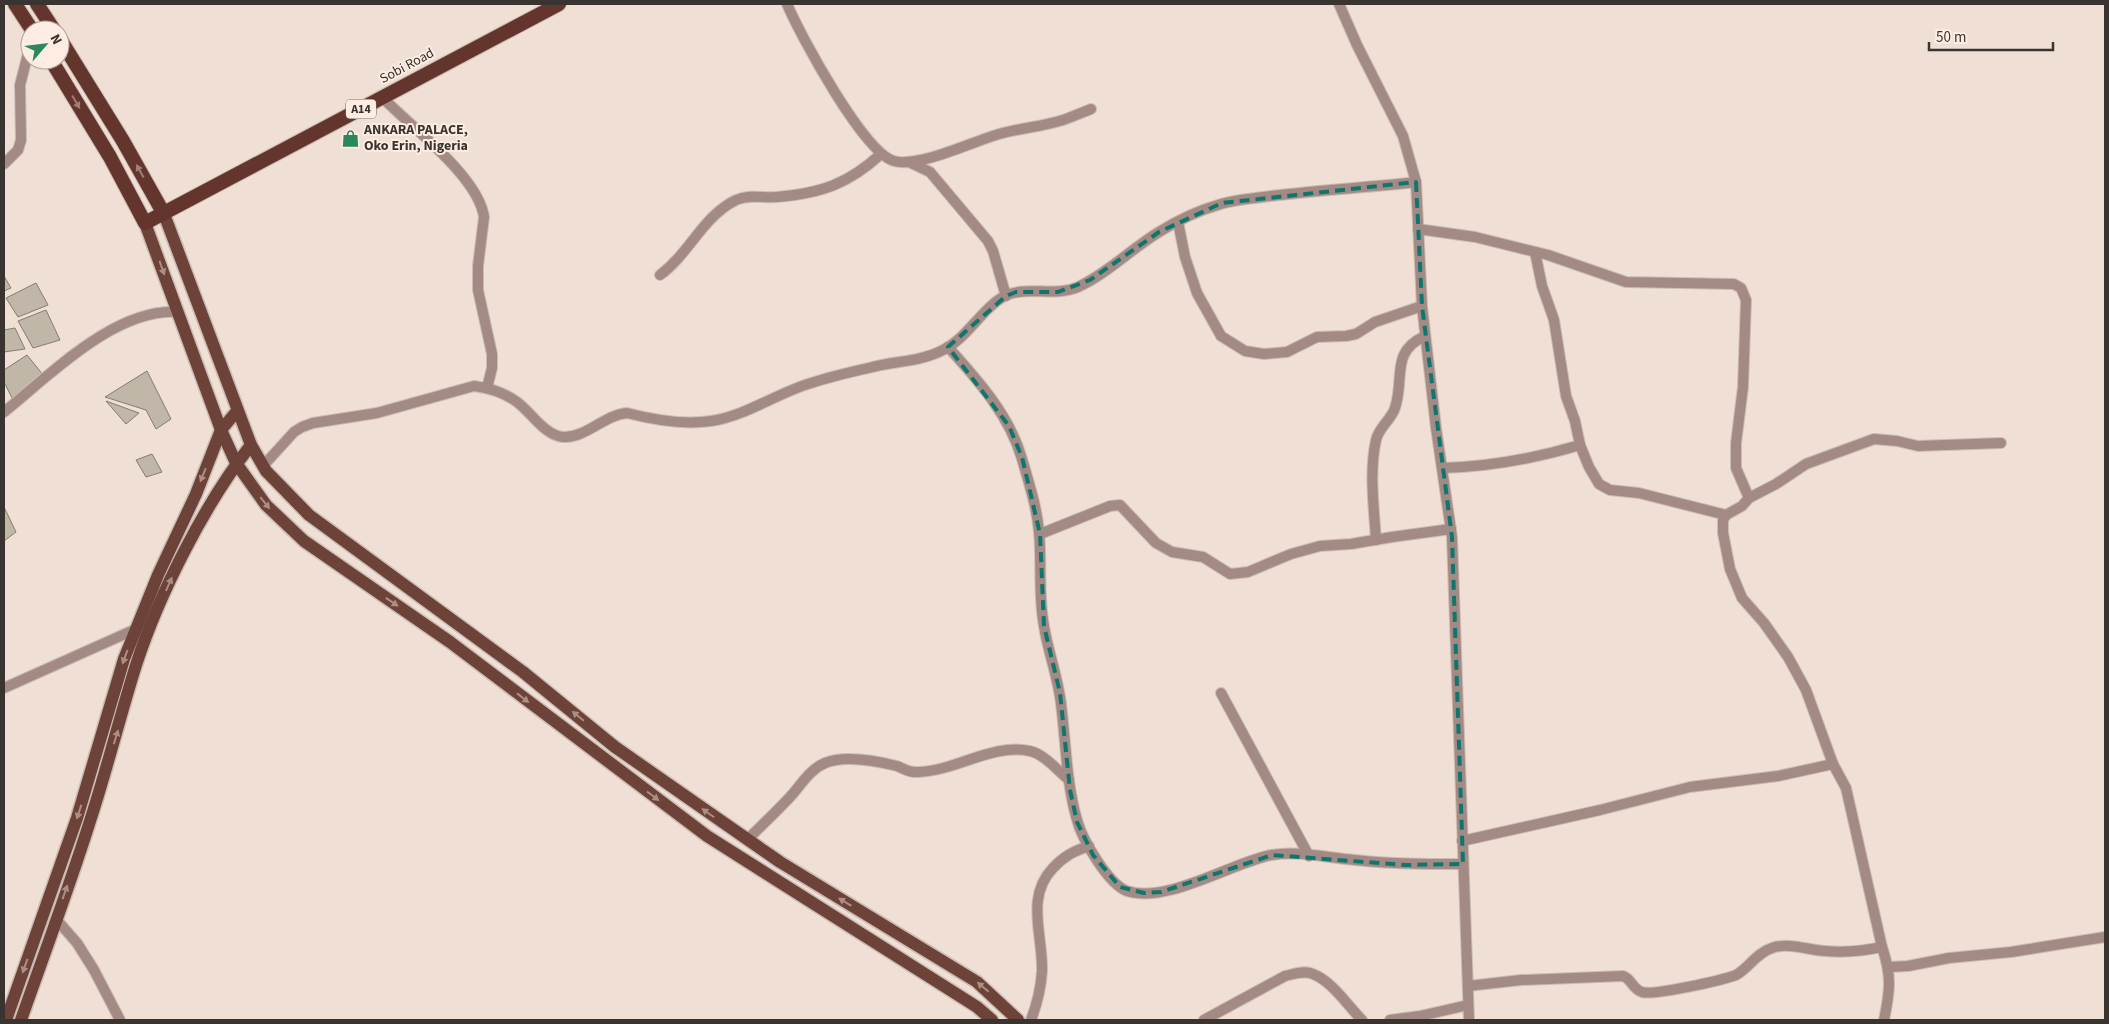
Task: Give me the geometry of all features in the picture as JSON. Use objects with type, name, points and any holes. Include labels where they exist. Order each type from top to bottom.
[{"type":"highway","points":[[15,4],[25,20]]},
{"type":"highway","points":[[37,4],[47,20]]},
{"type":"highway","name":"Sobi Road","points":[[164,214],[559,4]]},
{"type":"highway","points":[[70,55],[123,141],[164,214]]},
{"type":"highway","points":[[57,70],[110,157],[145,222]]},
{"type":"highway","name":"A14","points":[[145,222],[164,214]]},
{"type":"main road","points":[[164,214],[251,445],[264,466],[309,516],[523,672],[615,747],[747,840],[977,982],[1018,1020]]},
{"type":"main road","points":[[145,222],[221,430],[236,463],[266,505],[304,541],[450,642],[707,836],[977,1007],[992,1020]]},
{"type":"main road","points":[[6,1020],[77,818],[124,659],[158,576],[196,494],[221,430],[237,411]]},
{"type":"main road","points":[[21,1020],[90,822],[137,664],[170,581],[236,463],[251,445]]},
{"type":"street","points":[[787,4],[796,25],[862,132],[881,154],[894,162],[909,162],[948,152],[996,135],[1062,120],[1091,109]]},
{"type":"street","points":[[1339,4],[1402,136],[1416,182],[1425,336],[1451,529],[1469,1020]]},
{"type":"street","points":[[4,164],[18,150],[21,140],[20,85],[24,70]]},
{"type":"street","points":[[383,98],[402,118],[436,145],[474,193],[482,210],[484,218],[478,266],[478,290],[492,354],[492,368],[487,388]]},
{"type":"street","points":[[660,275],[674,265],[706,224],[733,202],[743,197],[776,197],[812,192],[840,184],[864,169],[881,154]]},
{"type":"street","points":[[909,162],[930,172],[988,241],[993,251],[1006,296]]},
{"type":"street","points":[[264,466],[294,432],[302,427],[313,423],[377,413],[474,386],[487,388],[517,402],[548,430],[563,437],[576,435],[617,414],[627,413],[686,423],[712,421],[732,416],[810,383],[876,366],[921,358],[948,347],[961,338],[996,302],[1006,296],[1016,292],[1058,292],[1076,288],[1159,232],[1222,203],[1326,189],[1373,187],[1416,182]]},
{"type":"street","points":[[1178,222],[1185,257],[1198,293],[1221,336],[1245,351],[1264,354],[1287,352],[1317,338],[1356,334],[1375,322],[1422,306]]},
{"type":"street","points":[[1418,229],[1475,237],[1535,252],[1626,282],[1734,284],[1741,288],[1746,300],[1743,388],[1736,444],[1736,468],[1749,498]]},
{"type":"street","points":[[1535,252],[1542,286],[1554,320],[1566,396],[1575,421],[1580,446],[1588,467],[1599,484],[1610,490],[1638,493],[1726,515],[1742,506],[1749,498],[1776,484],[1806,464],[1874,439],[1918,446],[2001,443]]},
{"type":"street","points":[[4,412],[90,342],[132,320],[167,312],[178,312]]},
{"type":"street","points":[[1376,540],[1373,478],[1375,441],[1379,429],[1394,409],[1402,356],[1408,346],[1425,336]]},
{"type":"street","points":[[948,347],[967,367],[1009,426],[1022,457],[1040,534],[1040,593],[1044,626],[1060,693],[1069,780],[1077,822],[1089,846],[1108,874],[1120,887],[1128,891],[1144,893],[1161,892],[1272,855],[1309,856],[1405,865],[1463,864]]},
{"type":"street","points":[[1442,468],[1470,468],[1580,446]]},
{"type":"street","points":[[1040,534],[1110,506],[1120,505],[1126,509],[1156,543],[1172,552],[1204,557],[1230,574],[1238,574],[1248,572],[1291,554],[1320,546],[1351,544],[1451,529]]},
{"type":"street","points":[[1726,515],[1723,533],[1730,569],[1742,598],[1764,623],[1788,657],[1806,690],[1833,764],[1846,788],[1882,947],[1889,967],[1889,996],[1884,1020]]},
{"type":"street","points":[[4,688],[136,629]]},
{"type":"street","points":[[1221,693],[1309,856]]},
{"type":"street","points":[[747,840],[812,772],[828,762],[863,760],[898,767],[911,772],[921,772],[942,769],[1015,749],[1032,751],[1069,780]]},
{"type":"street","points":[[1462,841],[1600,810],[1690,787],[1778,776],[1833,764]]},
{"type":"street","points":[[1031,1020],[1040,994],[1042,970],[1037,917],[1038,894],[1046,876],[1063,858],[1073,851],[1089,846]]},
{"type":"street","points":[[56,919],[77,943],[94,970],[120,1020]]},
{"type":"street","points":[[1889,967],[1908,966],[1949,958],[2011,952],[2105,937]]},
{"type":"street","points":[[1468,986],[1520,980],[1623,976],[1627,977],[1636,990],[1645,993],[1668,990],[1737,974],[1755,957],[1772,948],[1789,945],[1824,951],[1854,952],[1882,947]]},
{"type":"street","points":[[1204,1020],[1285,976],[1299,972],[1312,973],[1326,982],[1362,1020]]},
{"type":"street","points":[[1390,1020],[1420,1016],[1468,1005]]},
{"type":"highlighted area","points":[[1416,182],[1422,306],[1452,537],[1463,864],[1405,865],[1272,855],[1161,892],[1144,893],[1120,887],[1093,855],[1077,822],[1070,790],[1060,693],[1044,626],[1040,534],[1022,457],[1009,426],[948,347],[1006,296],[1016,292],[1058,292],[1090,280],[1159,232],[1222,203]]},
{"type":"building","points":[[4,276],[11,288],[4,291]]},
{"type":"building","points":[[36,283],[48,305],[18,317],[6,298]]},
{"type":"building","points":[[46,310],[60,340],[33,348],[18,321]]},
{"type":"building","points":[[15,328],[25,349],[4,352],[4,330]]},
{"type":"building","points":[[27,355],[44,376],[13,400],[4,382],[4,370]]},
{"type":"building","points":[[147,371],[171,419],[156,429],[146,410],[105,397]]},
{"type":"building","points":[[106,401],[139,413],[126,424]]},
{"type":"building","points":[[152,454],[162,472],[146,477],[136,460]]},
{"type":"building","points":[[4,507],[16,532],[4,541]]},
{"type":"place","name":"ANKARA PALACE, Oko Erin, Nigeria","points":[[350,138]]}]
